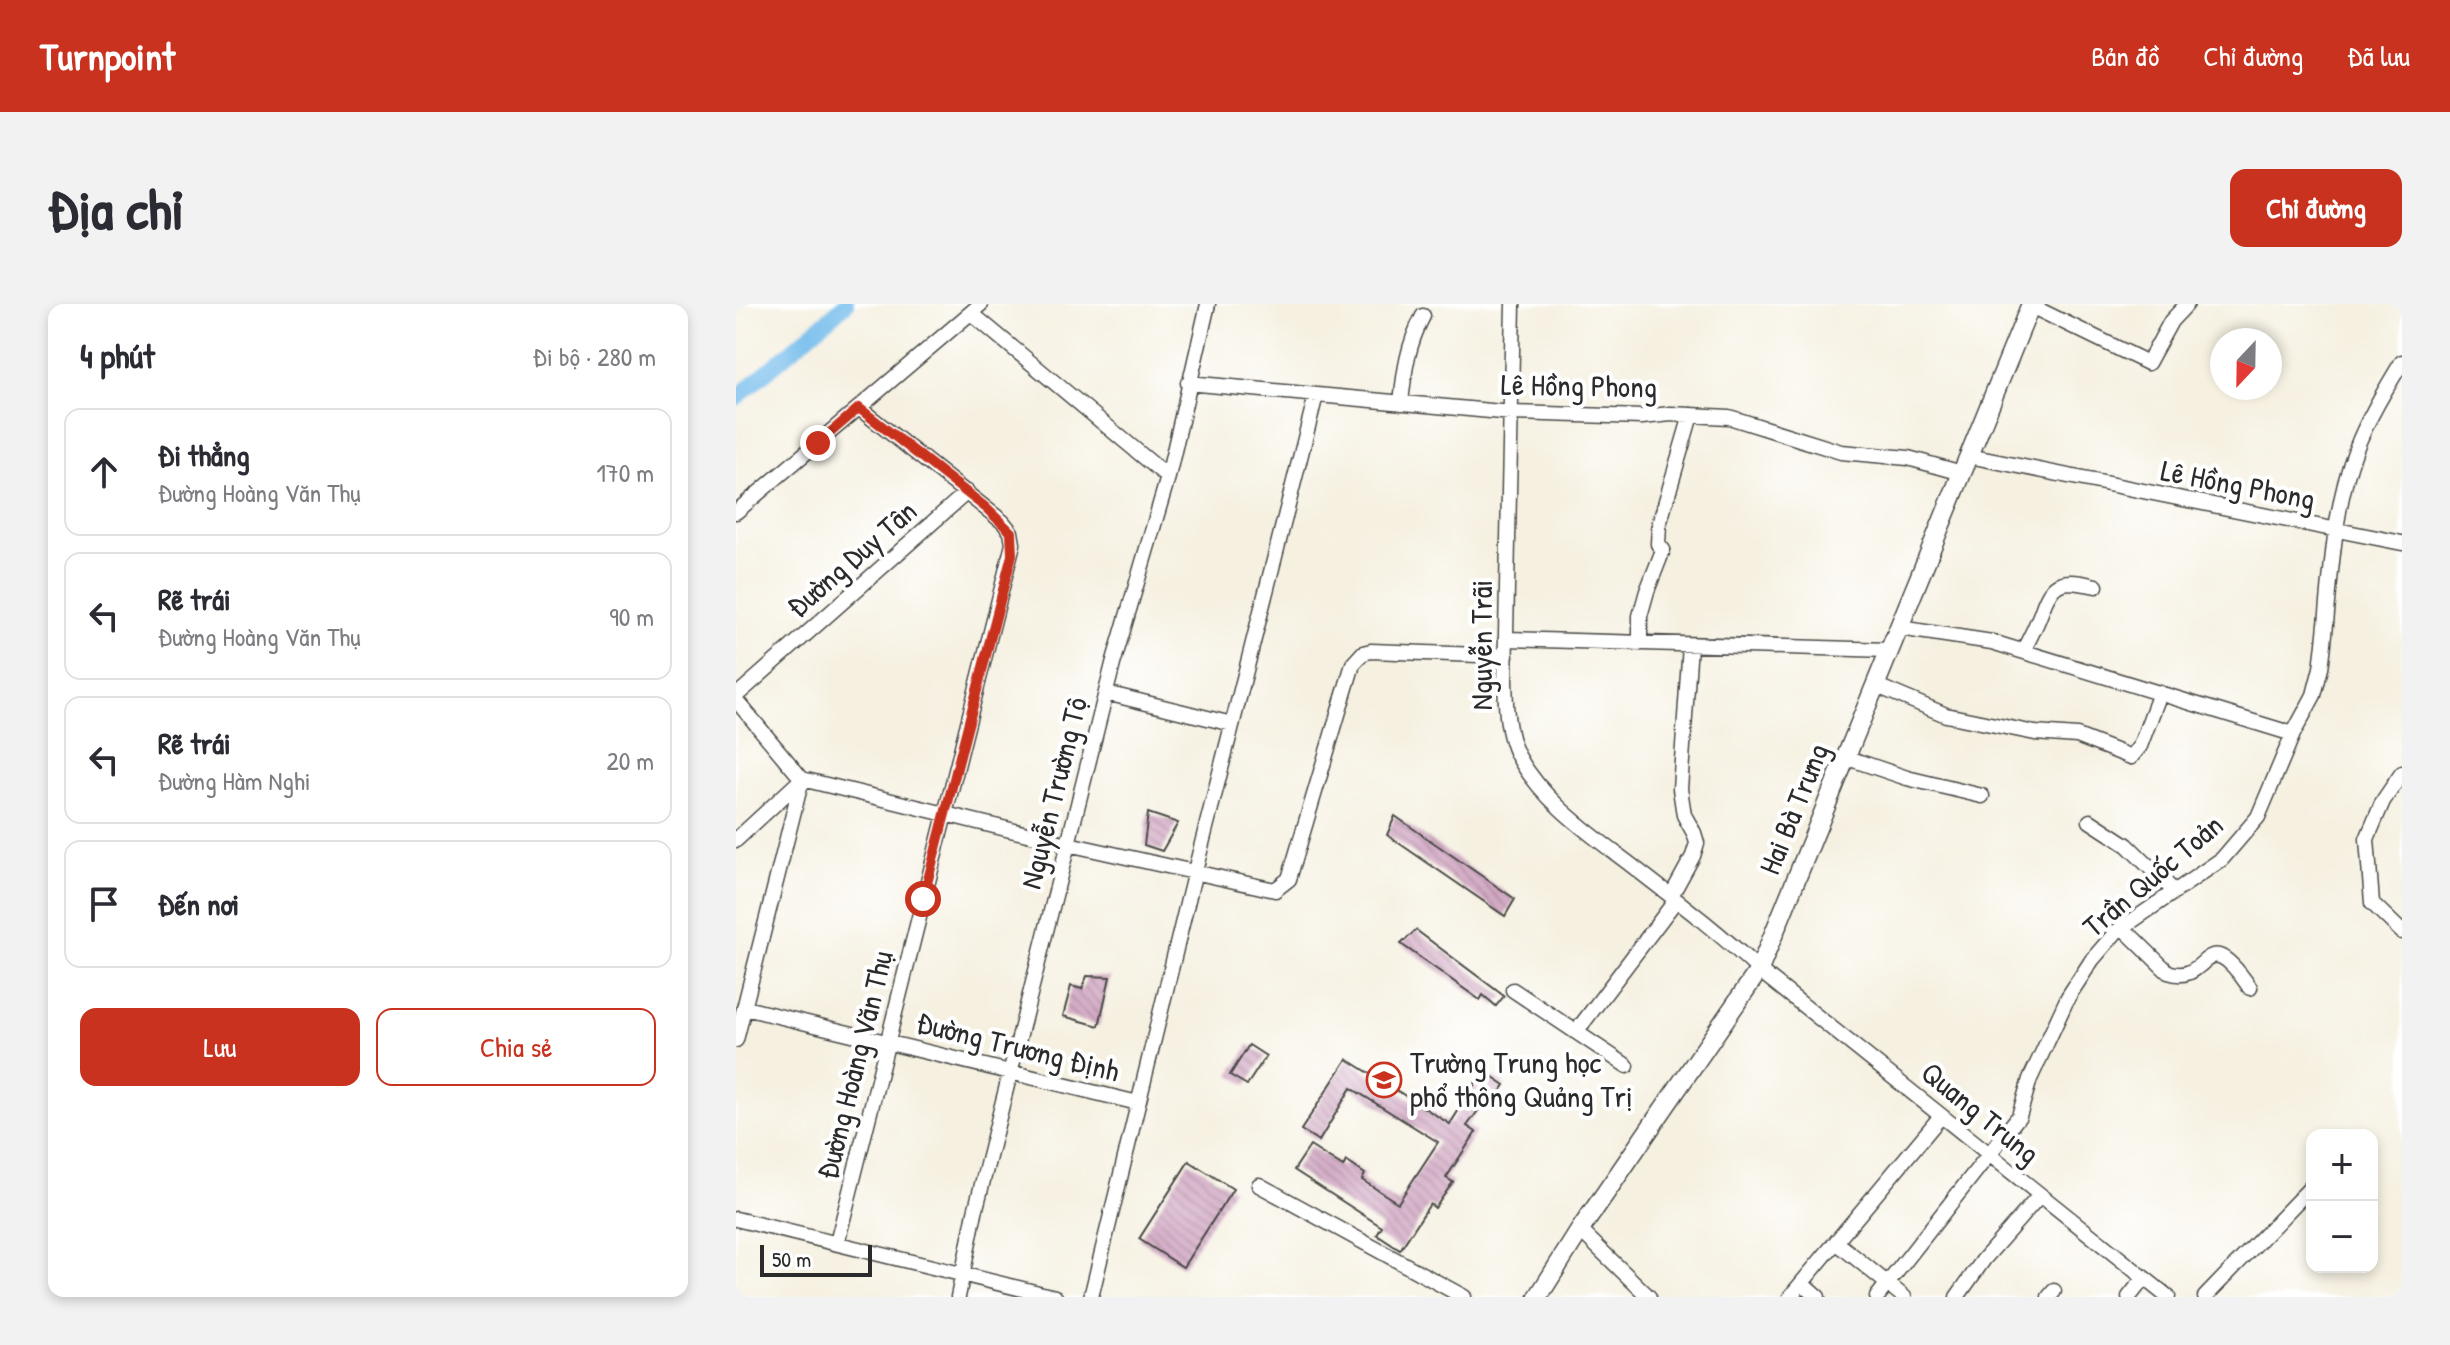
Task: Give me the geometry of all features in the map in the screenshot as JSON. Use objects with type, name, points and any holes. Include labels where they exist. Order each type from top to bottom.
[{"type":"main road","name":"Hai Bà Trưng","points":[[1538,1297],[1580,1230],[1759,970],[2031,305]]},
{"type":"street","name":"Nguyễn Trường Tộ","points":[[958,1297],[975,1212],[1106,693],[1168,477],[1208,304]]},
{"type":"street","name":"Nguyễn Trãi","points":[[1513,304],[1506,656],[1507,724],[1516,752],[1549,797],[1588,833],[1725,938],[1759,970]]},
{"type":"street","points":[[2031,305],[2148,363],[2171,321],[2187,304]]},
{"type":"street","points":[[736,512],[976,308],[1168,477]]},
{"type":"street","points":[[1401,403],[1406,360],[1423,316]]},
{"type":"street","name":"Trần Quốc Toản","points":[[1877,1297],[2019,1116],[2030,1079],[2068,997],[2092,960],[2122,927],[2222,859],[2258,817],[2293,734],[2314,695],[2321,668],[2344,486],[2355,451],[2370,416],[2402,362]]},
{"type":"street","name":"Lê Hồng Phong","points":[[1188,383],[1512,413],[1729,417],[1841,452],[1966,464],[2402,543]]},
{"type":"street","points":[[1091,1297],[1316,395]]},
{"type":"street","name":"Đường Hoàng Văn Thụ","points":[[837,1243],[1013,544],[1011,532],[1003,522],[859,408]]},
{"type":"street","points":[[1640,643],[1640,616],[1663,550],[1658,544],[1659,525],[1691,415]]},
{"type":"street","name":"Đường Duy Tân","points":[[736,698],[967,492]]},
{"type":"street","points":[[2023,651],[2049,591],[2061,584],[2076,582],[2096,586]]},
{"type":"street","points":[[1899,628],[1979,639],[2293,734]]},
{"type":"street","points":[[1506,639],[1889,650]]},
{"type":"street","points":[[1576,1032],[1674,898],[1697,843],[1684,815],[1680,789],[1690,645]]},
{"type":"street","points":[[736,698],[802,779],[1270,890],[1285,884],[1353,664],[1363,653],[1506,656]]},
{"type":"street","points":[[1875,685],[1946,715],[2019,730],[2077,736],[2131,757],[2140,746],[2160,693]]},
{"type":"street","points":[[1106,693],[1232,724]]},
{"type":"street","points":[[1845,757],[1907,778],[1982,796]]},
{"type":"street","points":[[2402,773],[2383,801],[2367,839],[2372,903],[2402,932]]},
{"type":"street","points":[[736,840],[802,779]]},
{"type":"street","points":[[736,1040],[802,779]]},
{"type":"street","points":[[2090,821],[2121,840],[2175,892]]},
{"type":"street","points":[[2122,927],[2168,972],[2185,974],[2210,957],[2221,956],[2233,963],[2250,988]]},
{"type":"street","name":"Quang Trung","points":[[1759,970],[2168,1297]]},
{"type":"street","points":[[1513,990],[1627,1066]]},
{"type":"street","name":"Đường Trương Định","points":[[745,1008],[1138,1103]]},
{"type":"street","points":[[1790,1297],[1941,1116]]},
{"type":"street","points":[[1259,1185],[1464,1297]]},
{"type":"street","points":[[2205,1297],[2306,1192]]},
{"type":"street","points":[[1957,1297],[1984,1259],[2040,1195]]},
{"type":"street","points":[[736,1219],[1055,1297]]},
{"type":"street","points":[[1580,1230],[1649,1297]]},
{"type":"street","points":[[1836,1242],[1904,1297]]},
{"type":"street","points":[[2129,1297],[2144,1278]]},
{"type":"street","points":[[1802,1283],[1818,1297]]},
{"type":"building","points":[[1148,813],[1178,823],[1162,851],[1144,845]]},
{"type":"building","points":[[1395,816],[1515,899],[1505,916],[1387,835]]},
{"type":"building","points":[[1416,930],[1504,996],[1496,1006],[1483,995],[1480,1000],[1401,944]]},
{"type":"building","points":[[1087,976],[1110,977],[1099,1026],[1063,1016],[1071,986],[1082,989]]},
{"type":"building","points":[[1249,1045],[1266,1056],[1247,1085],[1230,1075]]},
{"type":"building","points":[[1347,1059],[1450,1124],[1478,1079],[1493,1077],[1505,1085],[1494,1101],[1488,1097],[1467,1126],[1476,1132],[1446,1178],[1453,1182],[1435,1208],[1430,1204],[1400,1250],[1377,1235],[1382,1227],[1294,1170],[1310,1146],[1343,1167],[1346,1161],[1365,1174],[1362,1180],[1398,1203],[1438,1142],[1351,1088],[1319,1141],[1301,1130]]},
{"type":"building","points":[[1189,1161],[1233,1189],[1183,1267],[1139,1239]]},
{"type":"waterway","points":[[736,398],[846,304]]},
{"type":"place","name":"Trường Trung học phổ thông Quảng Trị","points":[[1384,1080]]},
{"type":"route","points":[[818,443],[859,408],[985,507],[1011,532],[1012,555],[923,899]]}]
